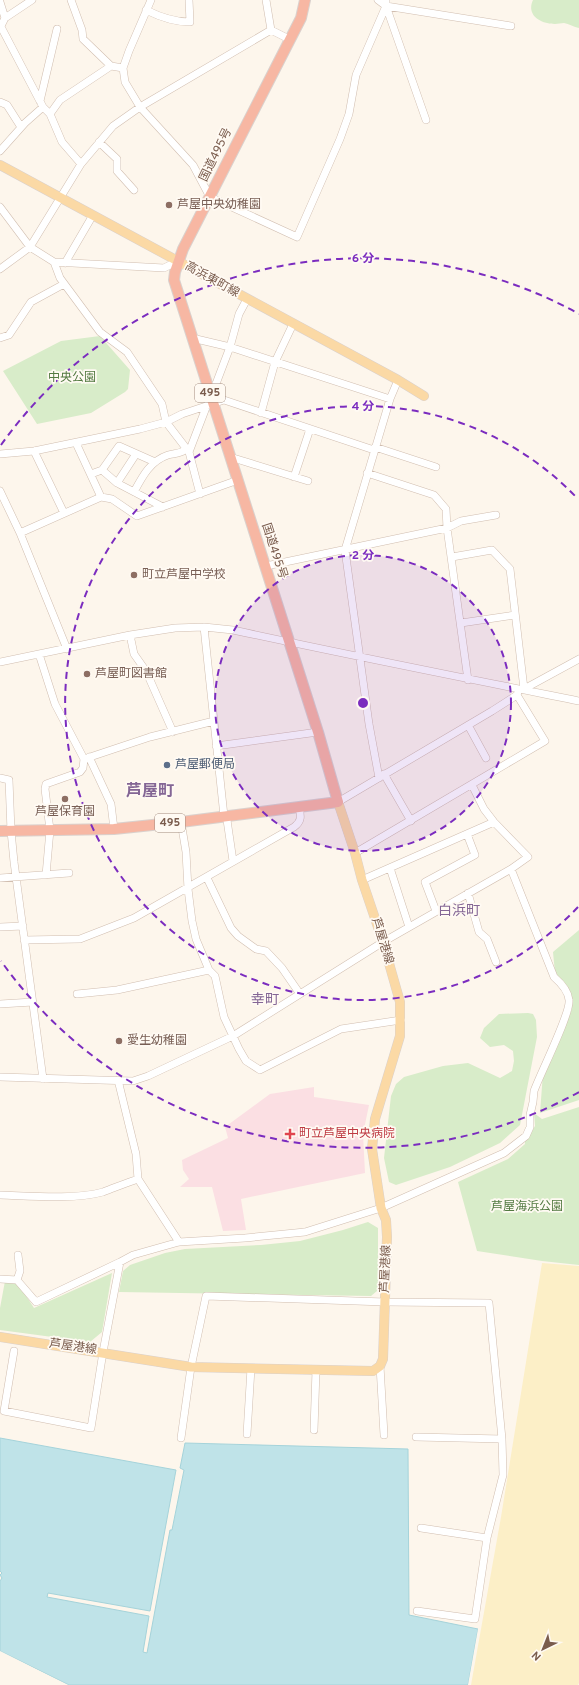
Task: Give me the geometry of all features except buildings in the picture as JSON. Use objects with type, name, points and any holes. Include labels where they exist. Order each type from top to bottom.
[{"type":"highway","name":"国道495号","points":[[305,0],[300,18],[183,249],[178,261],[174,280],[209,390],[210,403],[238,480],[266,566],[288,642],[318,732],[338,802]]},
{"type":"highway","name":"495","points":[[0,831],[114,829],[338,802]]},
{"type":"main road","name":"高浜東町線","points":[[0,165],[398,380],[424,396]]},
{"type":"main road","name":"芦屋港線","points":[[0,1337],[191,1367],[373,1371],[380,1366],[383,1359],[387,1237],[386,1220],[381,1208],[372,1149],[372,1132],[400,1036],[400,1002],[383,942],[338,802]]},
{"type":"street","points":[[32,0],[5,18],[0,26],[41,104],[50,114],[62,142],[80,164]]},
{"type":"street","points":[[71,0],[82,30],[83,39],[111,66],[123,68]]},
{"type":"street","points":[[151,0],[128,51],[123,68],[125,82],[140,107],[194,165],[210,197],[297,237],[340,139],[349,114],[356,75],[386,3]]},
{"type":"street","points":[[146,10],[159,16],[180,22],[190,22],[189,0]]},
{"type":"street","points":[[266,0],[271,30]]},
{"type":"street","points":[[378,0],[386,3],[511,26]]},
{"type":"street","points":[[0,2],[5,18]]},
{"type":"street","points":[[386,3],[426,120]]},
{"type":"street","points":[[0,151],[41,104],[57,29]]},
{"type":"street","points":[[271,30],[289,39]]},
{"type":"street","points":[[0,269],[30,247],[80,164],[113,126],[140,107],[271,30]]},
{"type":"street","points":[[50,114],[60,100],[111,66]]},
{"type":"street","points":[[0,102],[7,105],[21,127]]},
{"type":"street","points":[[99,142],[117,159],[117,171],[134,190]]},
{"type":"street","points":[[0,207],[30,247],[54,262],[164,268],[178,261]]},
{"type":"street","points":[[65,263],[93,215]]},
{"type":"street","points":[[0,220],[7,216]]},
{"type":"street","points":[[54,262],[60,278],[100,332],[127,352],[162,404],[166,422],[187,451],[200,494]]},
{"type":"street","points":[[0,338],[9,335],[31,302],[64,284]]},
{"type":"street","points":[[209,390],[214,389],[230,347],[239,314],[247,299]]},
{"type":"street","points":[[261,413],[276,362],[293,324]]},
{"type":"street","points":[[192,338],[230,347],[390,399]]},
{"type":"street","points":[[398,380],[390,399],[345,550],[369,724],[382,776],[411,821]]},
{"type":"street","points":[[0,454],[34,451],[140,429],[166,422],[210,403],[224,400],[310,429],[436,467]]},
{"type":"street","points":[[134,492],[144,473],[156,462],[168,456],[187,451],[210,403]]},
{"type":"street","points":[[294,477],[310,429]]},
{"type":"street","points":[[76,443],[101,497]]},
{"type":"street","points":[[91,474],[102,470],[119,446],[156,462]]},
{"type":"street","points":[[34,451],[64,513]]},
{"type":"street","points":[[117,483],[136,454]]},
{"type":"street","points":[[230,457],[308,481]]},
{"type":"street","points":[[102,470],[117,483],[163,507]]},
{"type":"street","points":[[367,474],[434,495],[446,509],[447,528],[468,680]]},
{"type":"street","points":[[20,533],[101,497],[112,499],[137,516],[238,480]]},
{"type":"street","points":[[0,491],[20,533],[67,649]]},
{"type":"street","points":[[266,566],[447,528],[461,521],[496,515]]},
{"type":"street","points":[[355,853],[545,741],[520,691],[515,615],[510,569],[492,550],[452,557]]},
{"type":"street","points":[[461,623],[515,615]]},
{"type":"street","points":[[204,627],[224,816],[227,820],[233,861]]},
{"type":"street","points":[[0,662],[130,635],[175,628],[204,627],[233,630],[520,691],[579,701]]},
{"type":"street","points":[[130,635],[134,654],[146,672],[173,732]]},
{"type":"street","points":[[39,654],[55,704],[87,758],[111,804],[114,829]]},
{"type":"street","points":[[338,802],[468,725],[520,691],[579,659]]},
{"type":"street","points":[[87,758],[214,721]]},
{"type":"street","points":[[468,725],[486,758]]},
{"type":"street","points":[[216,746],[318,732]]},
{"type":"street","points":[[46,875],[50,830],[45,789],[46,784],[80,772],[87,758]]},
{"type":"street","points":[[0,778],[10,780],[11,831],[16,877],[43,1079]]},
{"type":"street","points":[[0,1078],[133,1081],[148,1076],[233,1036],[383,942],[511,869],[528,857],[494,822],[484,809],[472,785]]},
{"type":"street","points":[[24,940],[80,939],[134,918],[188,889],[233,861],[300,823],[301,819],[299,807]]},
{"type":"street","points":[[181,822],[186,852],[188,889],[192,921],[196,939],[209,970],[215,976],[224,1017],[246,1061],[260,1070],[341,1029],[400,1020]]},
{"type":"street","points":[[362,880],[494,822]]},
{"type":"street","points":[[436,911],[425,882],[475,855],[467,834]]},
{"type":"street","points":[[390,868],[409,927]]},
{"type":"street","points":[[0,1279],[17,1280],[36,1302],[132,1255],[179,1242],[245,1238],[305,1232],[381,1208],[504,1153],[526,1136],[530,1127],[530,1115],[534,1091],[566,1016],[569,1002],[563,985],[554,977],[511,869]]},
{"type":"street","points":[[0,878],[69,873]]},
{"type":"street","points":[[207,878],[231,928],[238,936],[256,949],[266,951],[282,968],[300,994]]},
{"type":"street","points":[[468,893],[479,932],[487,939],[496,962]]},
{"type":"street","points":[[0,927],[23,926]]},
{"type":"street","points":[[77,994],[117,990],[209,970]]},
{"type":"street","points":[[0,1004],[33,1002]]},
{"type":"street","points":[[118,1080],[136,1154],[138,1179],[179,1242]]},
{"type":"street","points":[[0,1195],[84,1195],[102,1192],[138,1179]]},
{"type":"street","points":[[17,1280],[20,1271],[18,1255]]},
{"type":"street","points":[[14,1350],[4,1411],[91,1428],[103,1352],[120,1262]]},
{"type":"street","points":[[181,1438],[191,1367],[206,1296],[385,1302],[489,1303],[502,1439],[503,1475],[487,1538],[475,1619],[417,1611]]},
{"type":"street","points":[[380,1366],[384,1435]]},
{"type":"street","points":[[247,1434],[251,1368]]},
{"type":"street","points":[[314,1430],[316,1370]]},
{"type":"street","points":[[416,1437],[502,1439]]},
{"type":"street","points":[[421,1528],[487,1538]]},
{"type":"shaded area","points":[[314,1087],[314,1097],[369,1105],[363,1134],[365,1173],[241,1199],[246,1230],[223,1231],[212,1187],[180,1187],[189,1179],[183,1170],[182,1160],[228,1138],[225,1127],[270,1094]]},
{"type":"green space","points":[[533,0],[579,0],[579,28],[564,23],[549,24],[536,18],[531,10]]},
{"type":"green space","name":"中央公園","points":[[100,336],[130,370],[128,389],[91,413],[37,424],[3,371],[61,341]]},
{"type":"green space","points":[[579,930],[579,1100],[540,1113],[543,1073],[572,1009],[572,998],[555,973],[553,952]]},
{"type":"green space","points":[[499,1014],[533,1014],[536,1020],[537,1037],[520,1125],[500,1143],[450,1167],[396,1185],[389,1182],[384,1158],[391,1096],[396,1084],[404,1077],[443,1066],[468,1063],[500,1078],[512,1071],[514,1061],[513,1051],[504,1045],[490,1047],[480,1038],[484,1028]]},
{"type":"green space","name":"芦屋海浜公園","points":[[579,1107],[579,1265],[477,1251],[458,1182],[508,1159],[525,1144],[525,1141],[535,1126],[534,1113],[542,1119]]},
{"type":"green space","points":[[368,1222],[378,1228],[378,1289],[371,1296],[119,1292],[123,1271],[130,1265],[165,1253],[185,1249],[261,1245],[300,1241]]},
{"type":"green space","points":[[112,1273],[102,1332],[90,1342],[0,1330],[0,1308],[5,1281],[17,1282],[34,1308]]},
{"type":"sand","points":[[542,1263],[579,1266],[579,1683],[578,1685],[471,1685],[501,1517]]},
{"type":"water","points":[[0,1438],[176,1470],[150,1611],[48,1593],[47,1597],[149,1616],[143,1652],[147,1653],[170,1530],[172,1530],[184,1470],[180,1468],[185,1443],[408,1449],[409,1615],[478,1629],[468,1685],[69,1685],[0,1651],[0,1581],[2,1578],[0,1575],[2,1573],[0,1571]]},
{"type":"pier","points":[[478,1629],[480,1629],[470,1685],[468,1685]]},
{"type":"pier","points":[[0,1651],[68,1685],[65,1685],[0,1653]]},
{"type":"place","name":"芦屋中央幼稚園","points":[[169,205]]},
{"type":"place","name":"町立芦屋中学校","points":[[134,575]]},
{"type":"place","name":"芦屋町図書館","points":[[87,674]]},
{"type":"place","name":"芦屋郵便局","points":[[167,765]]},
{"type":"place","name":"芦屋保育園","points":[[65,799]]},
{"type":"place","name":"愛生幼稚園","points":[[119,1041]]},
{"type":"place","name":"町立芦屋中央病院","points":[[290,1134]]},
{"type":"district","name":"芦屋町","points":[[150,792]]},
{"type":"district","name":"白浜町","points":[[459,911]]},
{"type":"district","name":"幸町","points":[[265,1000]]}]
